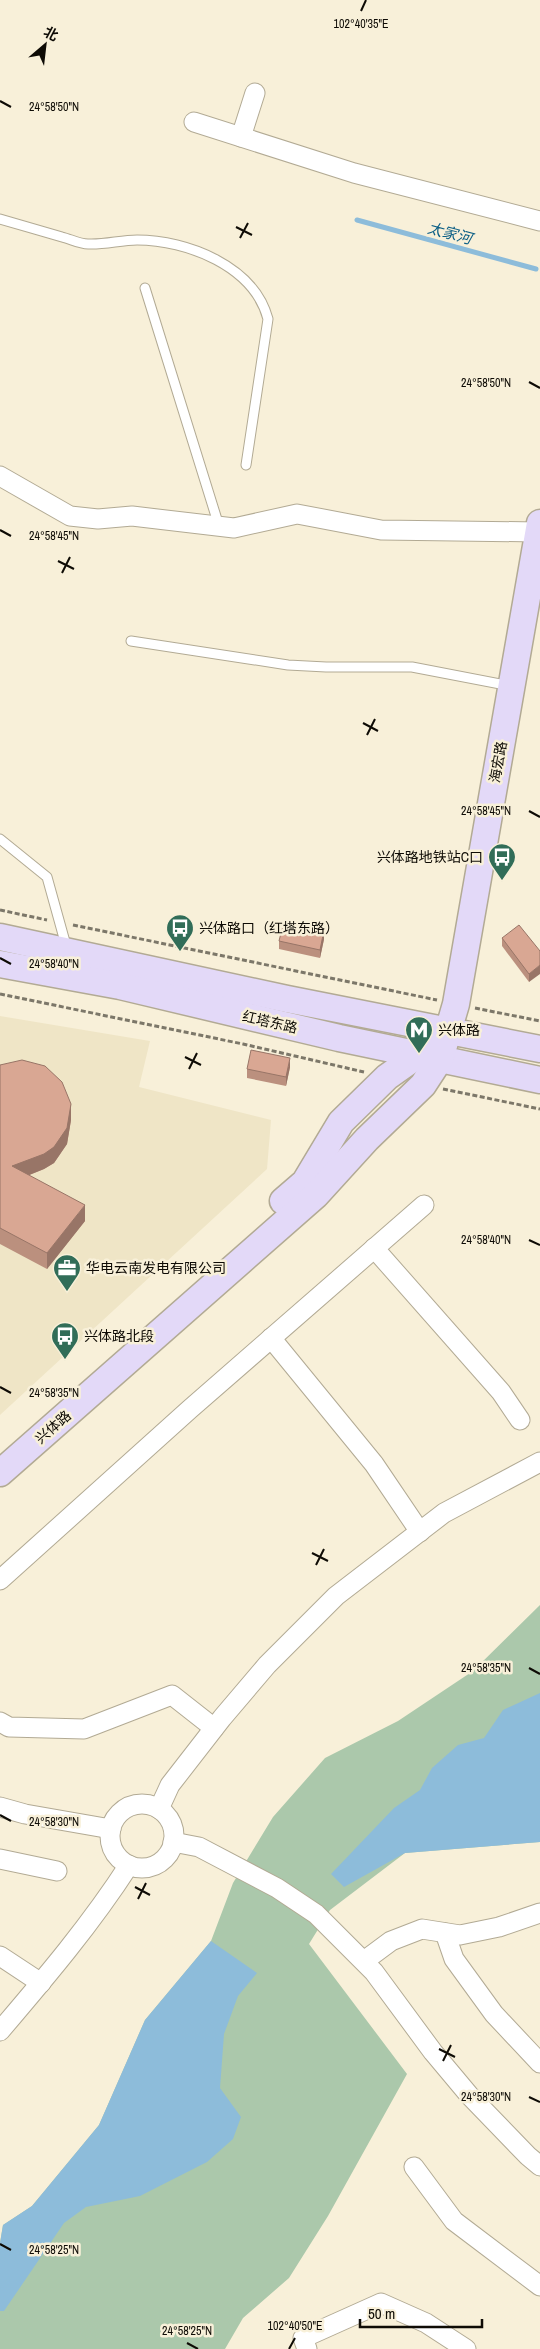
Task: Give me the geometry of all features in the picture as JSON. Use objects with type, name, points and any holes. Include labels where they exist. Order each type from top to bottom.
[{"type":"street","points":[[240,137],[255,93]]},
{"type":"street","points":[[194,122],[354,173],[540,221]]},
{"type":"street","points":[[0,476],[70,516],[98,519],[132,516],[234,528],[297,514],[381,530],[539,527]]},
{"type":"street","name":"海宏路","points":[[447,1030],[456,1004],[539,527]]},
{"type":"street","name":"红塔东路","points":[[0,937],[540,1049]]},
{"type":"street","name":"红塔东路","points":[[0,964],[120,986],[429,1057],[540,1080]]},
{"type":"street","name":"兴体路","points":[[0,1473],[316,1195],[367,1139],[423,1085],[429,1057],[447,1030]]},
{"type":"street","name":"兴体路","points":[[0,1450],[305,1182],[341,1122],[388,1077],[429,1057]]},
{"type":"street","points":[[0,1580],[271,1338],[424,1205]]},
{"type":"street","points":[[374,1248],[501,1392],[520,1420]]},
{"type":"street","points":[[271,1338],[374,1464],[420,1532]]},
{"type":"street","points":[[159,1809],[170,1785],[214,1728],[267,1665],[336,1596],[444,1513],[540,1462]]},
{"type":"street","points":[[0,1722],[9,1726],[84,1729],[172,1695],[214,1728]]},
{"type":"street","points":[[134,1805],[149,1805],[159,1809],[172,1824],[173,1842],[168,1854],[160,1862],[147,1867],[129,1865],[114,1851],[110,1840],[111,1829],[116,1817],[124,1809],[134,1805]]},
{"type":"street","points":[[0,1807],[25,1814],[111,1829]]},
{"type":"street","points":[[173,1842],[200,1847],[278,1888],[316,1914],[374,1972],[433,2052],[469,2095],[540,2166]]},
{"type":"street","points":[[0,1859],[57,1872]]},
{"type":"street","points":[[0,2031],[89,1922],[129,1865]]},
{"type":"street","points":[[364,1961],[391,1941],[422,1929],[460,1935],[499,1926],[540,1913]]},
{"type":"street","points":[[445,1933],[454,1959],[494,2014],[540,2063]]},
{"type":"street","points":[[0,1956],[41,1983]]},
{"type":"street","points":[[414,2166],[454,2221],[540,2286]]},
{"type":"street","points":[[307,2349],[303,2338],[381,2304],[426,2323],[466,2349]]},
{"type":"lane","points":[[0,220],[87,244],[138,240],[176,244],[199,251],[222,263],[250,286],[265,306],[268,319],[246,465]]},
{"type":"lane","points":[[145,288],[219,526]]},
{"type":"lane","points":[[130,641],[288,665],[412,667],[511,686]]},
{"type":"lane","points":[[0,840],[47,877],[68,952]]},
{"type":"path","points":[[0,910],[540,1022]]},
{"type":"path","points":[[0,994],[243,1044],[388,1077]]},
{"type":"path","points":[[423,1085],[540,1109]]},
{"type":"shaded area","name":"华电云南发电有限公司","points":[[0,1016],[150,1041],[139,1087],[271,1120],[267,1169],[0,1415]]},
{"type":"green space","points":[[540,1605],[540,1842],[405,1853],[330,1910],[309,1944],[407,2074],[328,2216],[289,2278],[243,2318],[225,2349],[0,2349],[0,2243],[3,2225],[32,2206],[99,2125],[145,2020],[211,1941],[233,1883],[273,1817],[325,1758],[398,1721],[473,1671]]},
{"type":"water","points":[[540,1693],[540,1842],[405,1853],[344,1887],[331,1874],[394,1808],[420,1790],[432,1768],[458,1745],[484,1738],[503,1710]]},
{"type":"water","points":[[211,1941],[257,1973],[238,1996],[224,2034],[220,2088],[241,2117],[233,2139],[207,2162],[140,2196],[86,2207],[64,2223],[4,2311],[0,2311],[0,2243],[3,2225],[32,2206],[99,2125],[145,2020]]},
{"type":"building","points":[[284,921],[324,930],[320,950],[279,941]]},
{"type":"building","points":[[519,925],[540,951],[540,965],[529,974],[502,938]]},
{"type":"building","points":[[251,1050],[290,1058],[286,1077],[247,1069]]},
{"type":"building","points":[[22,1060],[45,1066],[62,1082],[71,1104],[67,1128],[54,1147],[44,1154],[12,1166],[85,1205],[47,1253],[0,1228],[0,1065]]},
{"type":"waterway","name":"太家河","points":[[357,220],[536,269]]},
{"type":"place","name":"兴体路地铁站C口","points":[[502,881]]},
{"type":"place","name":"兴体路口（红塔东路）","points":[[180,952]]},
{"type":"place","name":"兴体路","points":[[419,1054]]},
{"type":"place","name":"华电云南发电有限公司","points":[[67,1292]]},
{"type":"place","name":"兴体路北段","points":[[65,1360]]}]
